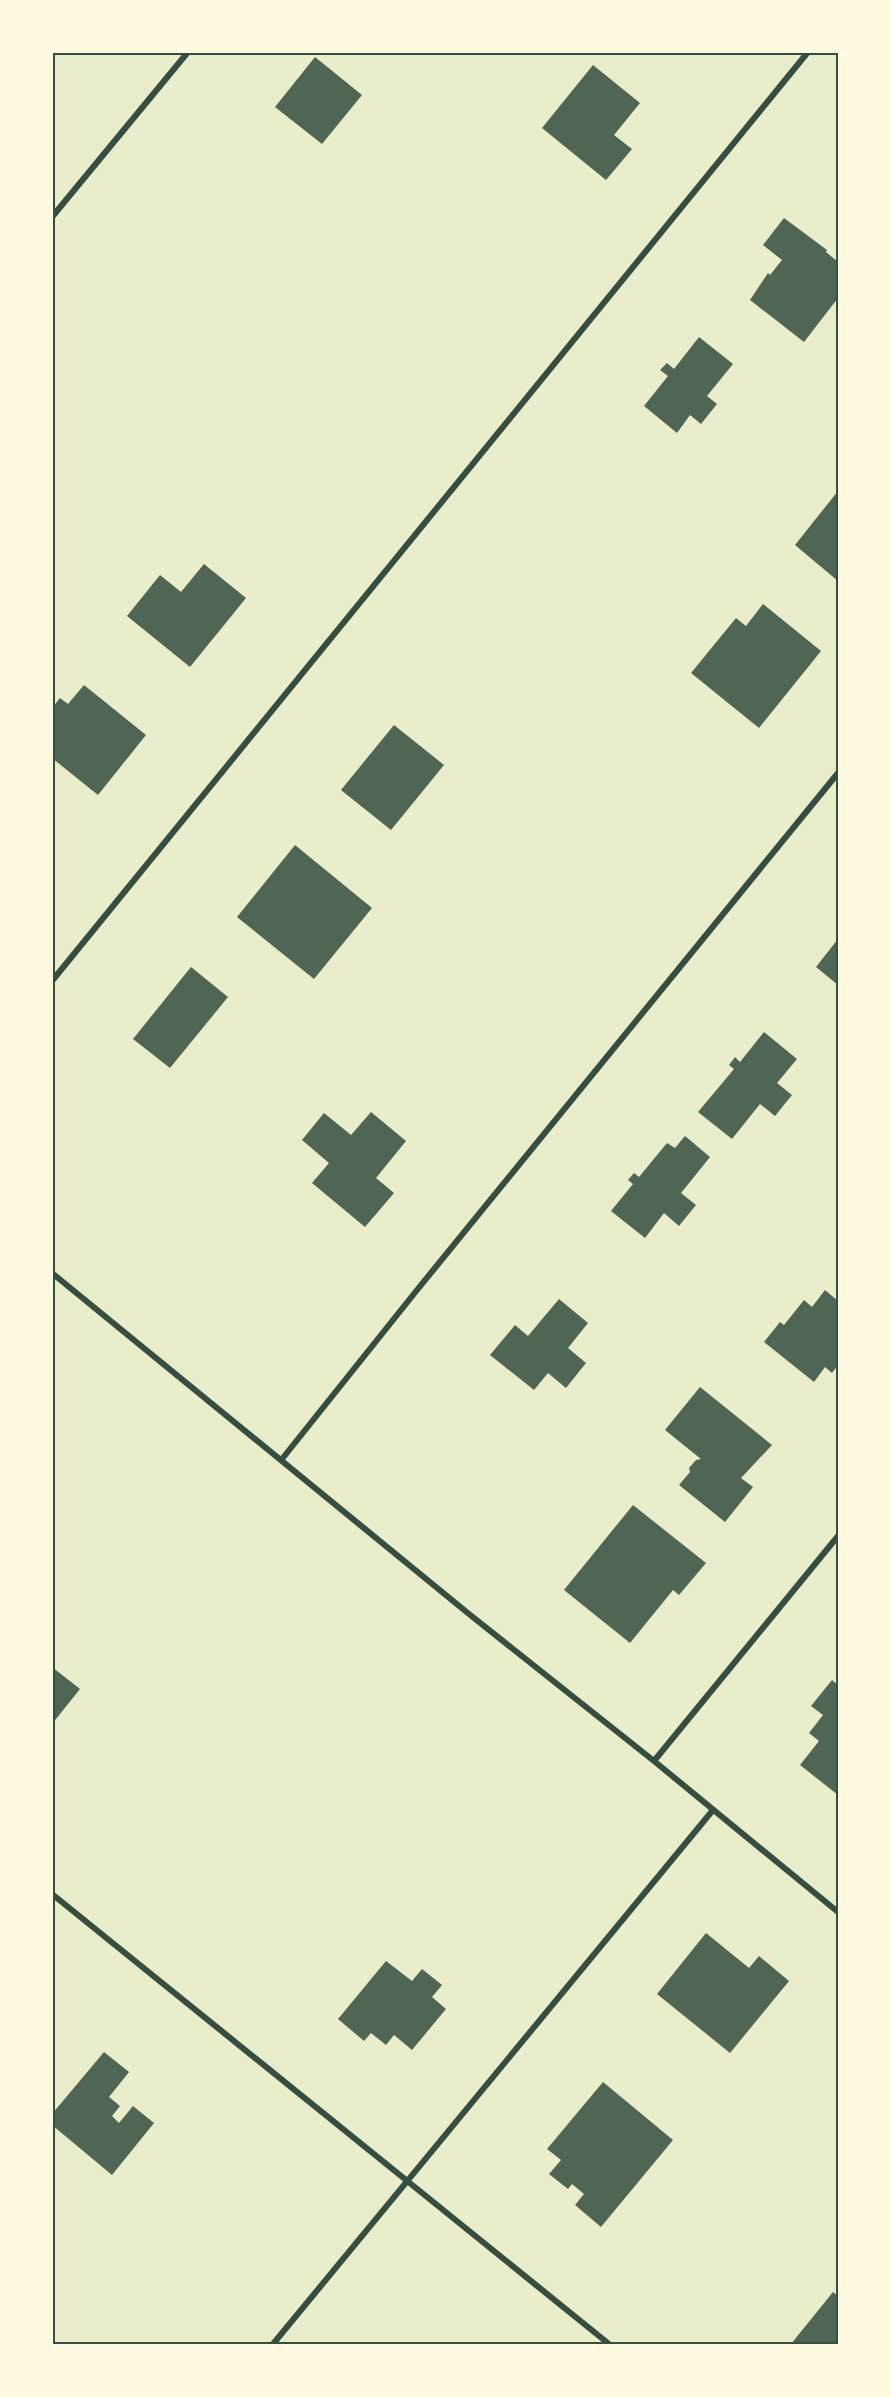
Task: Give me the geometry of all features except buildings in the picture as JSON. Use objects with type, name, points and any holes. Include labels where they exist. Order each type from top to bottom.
[{"type":"street","points":[[52,218],[188,52]]},
{"type":"street","points":[[52,981],[808,52]]},
{"type":"street","points":[[282,1459],[838,773]]},
{"type":"street","points":[[52,1273],[838,1912]]},
{"type":"street","points":[[654,1761],[838,1536]]},
{"type":"street","points":[[273,2344],[712,1810]]},
{"type":"street","points":[[52,1894],[609,2344]]}]
